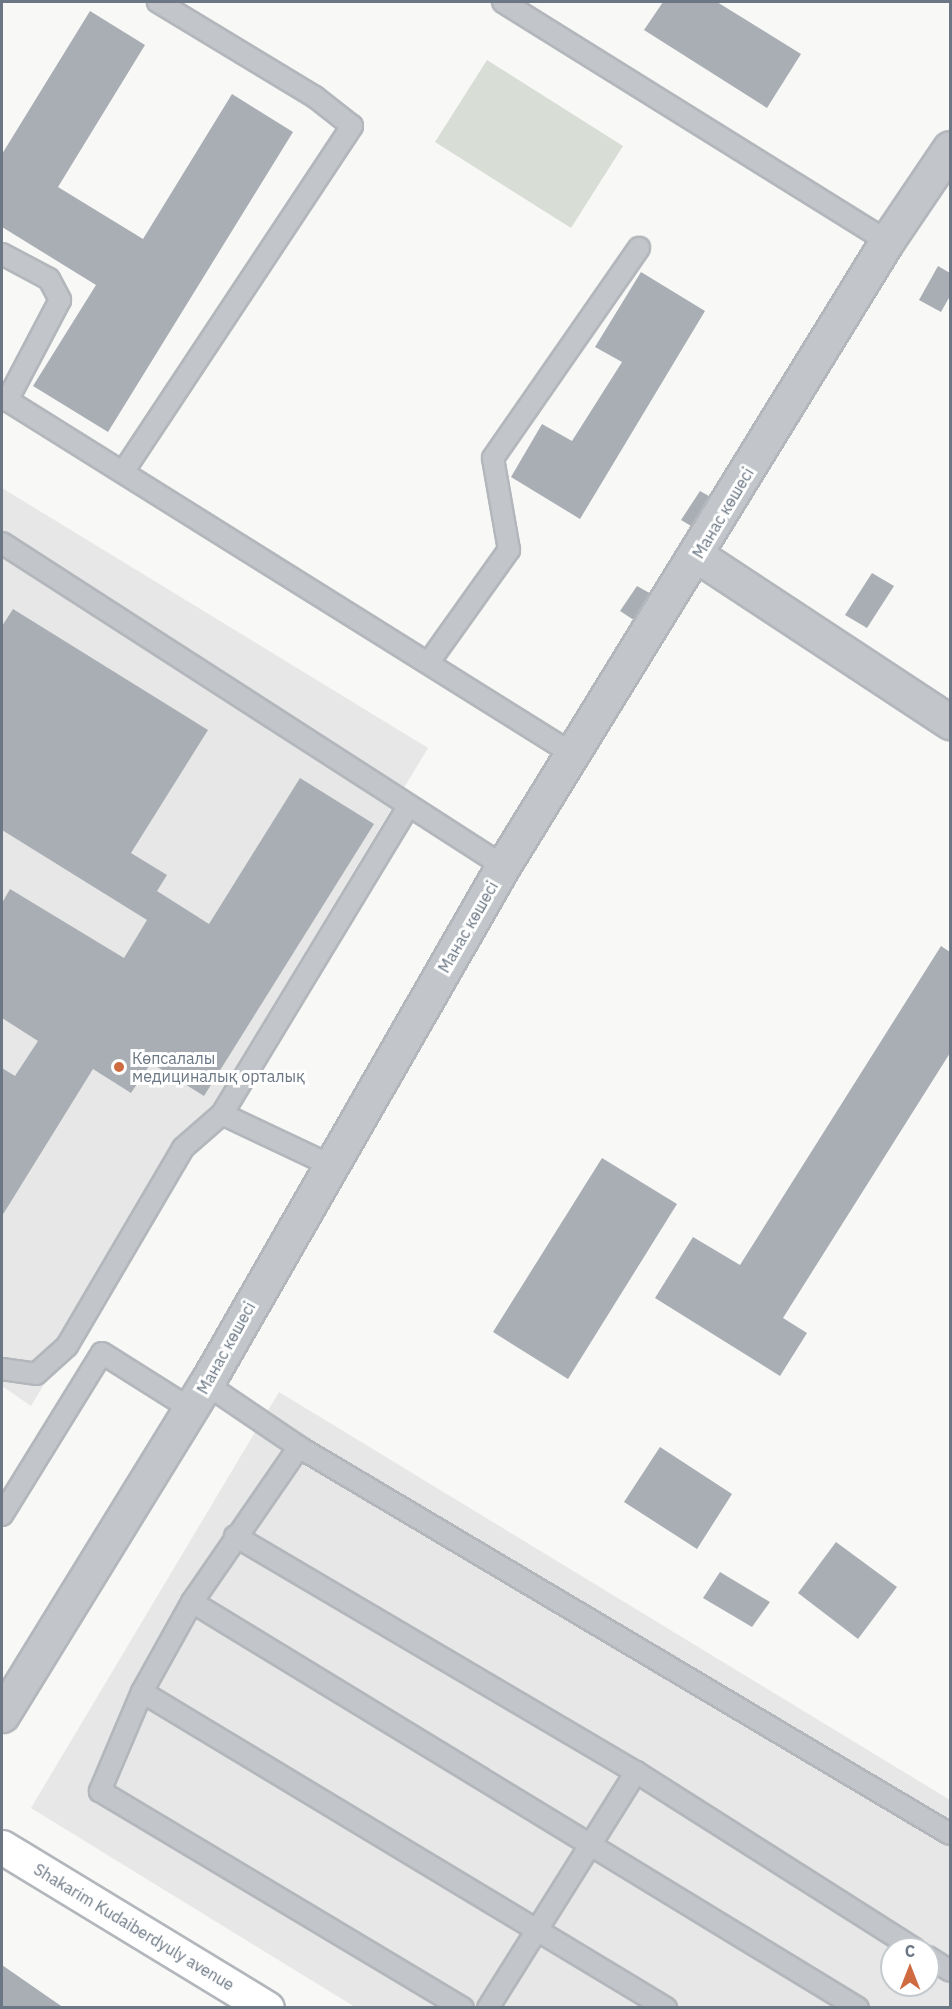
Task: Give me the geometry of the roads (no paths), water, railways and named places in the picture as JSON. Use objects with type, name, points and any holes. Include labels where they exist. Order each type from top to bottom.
[{"type":"main road","name":"Shakarim Kudaiberdyuly avenue","points":[[2,1847],[267,2007]]},
{"type":"street","name":"Манас көшесі","points":[[2,1715],[199,1396],[328,1164],[503,866],[576,756],[887,241],[945,168]]},
{"type":"street","points":[[698,556],[951,722]]},
{"type":"lane","points":[[123,472],[352,126],[315,97],[158,2]]},
{"type":"lane","points":[[503,2],[887,241]]},
{"type":"lane","points":[[429,662],[509,550],[493,458],[639,248]]},
{"type":"lane","points":[[2,254],[48,279],[60,300],[4,399],[429,662],[576,756]]},
{"type":"lane","points":[[2,543],[407,808],[503,866]]},
{"type":"lane","points":[[2,1369],[36,1374],[67,1346],[183,1148],[222,1114],[407,808]]},
{"type":"lane","points":[[222,1114],[328,1164]]},
{"type":"lane","points":[[2,1515],[102,1353],[199,1396],[299,1447],[951,1834]]},
{"type":"lane","points":[[299,1447],[235,1536],[192,1602],[142,1692],[100,1791],[463,2007]]},
{"type":"lane","points":[[235,1536],[636,1772],[896,1937]]},
{"type":"lane","points":[[192,1602],[588,1847],[858,2007]]},
{"type":"lane","points":[[142,1692],[666,2007]]},
{"type":"lane","points":[[488,2007],[636,1772]]},
{"type":"place","name":"Көпсалалы медициналық орталық","points":[[119,1067]]}]
